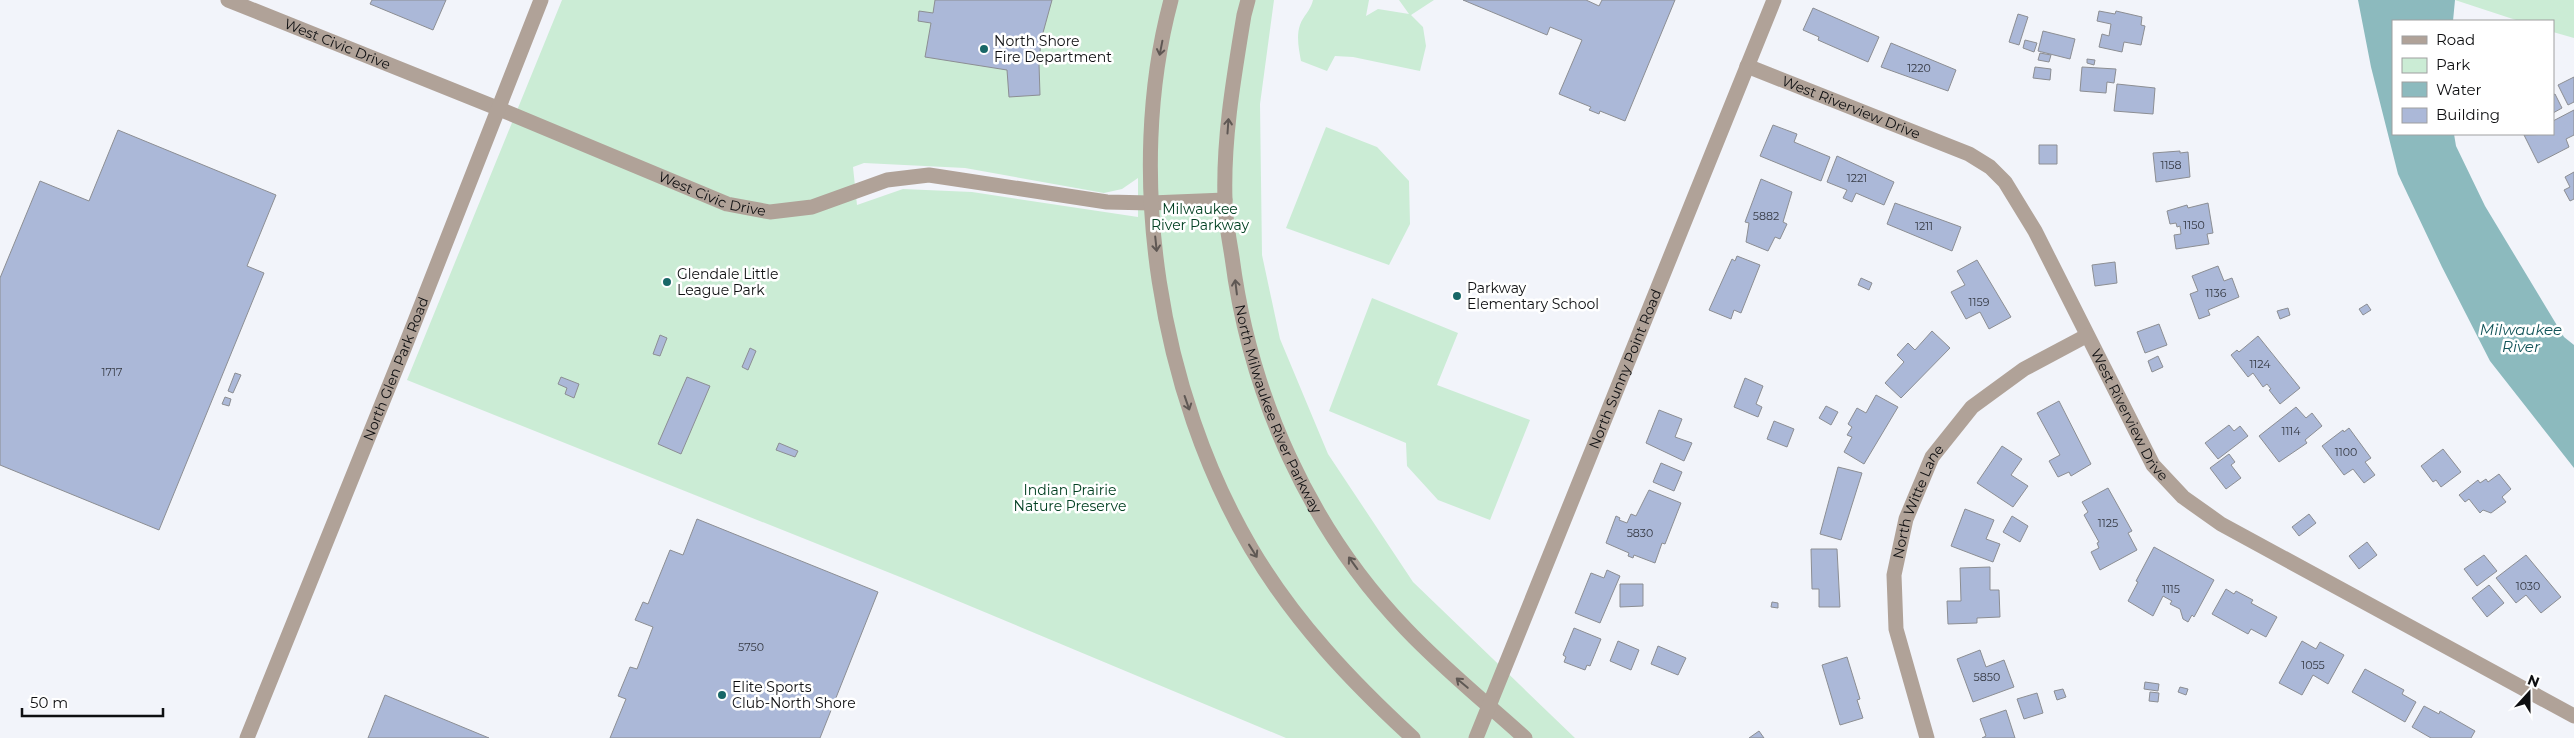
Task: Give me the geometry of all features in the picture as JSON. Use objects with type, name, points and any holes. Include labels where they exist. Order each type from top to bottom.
[{"type":"street","name":"West Civic Drive","points":[[228,0],[497,108],[727,204],[770,212],[812,207],[887,180],[929,175],[1107,202],[1151,204],[1225,200]]},
{"type":"street","name":"North Glen Park Road","points":[[248,738],[541,0]]},
{"type":"street","points":[[1171,0],[1160,54],[1154,108],[1151,204],[1162,308],[1180,380],[1204,451],[1230,509],[1251,549],[1324,649],[1364,692],[1413,738]]},
{"type":"street","name":"North Milwaukee River Parkway","points":[[1248,0],[1244,15],[1228,123],[1225,200],[1238,304],[1251,358],[1275,427],[1304,488],[1333,537],[1393,614],[1449,672],[1525,738]]},
{"type":"street","name":"North Sunny Point Road","points":[[1476,738],[1488,704],[1774,0]]},
{"type":"street","name":"West Riverview Drive","points":[[1747,66],[1969,154],[1990,167],[2005,182],[2035,231],[2086,336],[2153,465],[2183,498],[2221,524],[2574,716]]},
{"type":"street","name":"North Witte Lane","points":[[1927,738],[1896,628],[1894,575],[1906,519],[1932,457],[1972,407],[2024,368],[2086,336]]},
{"type":"green space","points":[[562,0],[1274,0],[1260,104],[1262,255],[1280,339],[1328,454],[1413,582],[1575,738],[1286,738],[910,581],[407,380]],"holes":[[[864,163],[965,168],[1104,193],[1122,189],[1138,178],[1138,217],[972,192],[903,189],[857,205],[853,167]]]},
{"type":"green space","points":[[1313,0],[1369,0],[1366,16],[1378,9],[1409,14],[1399,0],[1434,0],[1411,15],[1423,27],[1426,46],[1420,71],[1353,57],[1335,56],[1327,71],[1301,61],[1298,34],[1301,22],[1311,7]]},
{"type":"green space","points":[[2455,0],[2574,0],[2574,38],[2554,32],[2554,20],[2516,20]]},
{"type":"green space","points":[[1326,127],[1377,147],[1409,181],[1410,224],[1389,265],[1286,228]]},
{"type":"green space","points":[[1372,298],[1458,333],[1437,385],[1530,420],[1490,520],[1438,500],[1407,466],[1406,443],[1329,411]]},
{"type":"water","name":"Milwaukee River","points":[[2358,0],[2455,0],[2453,20],[2392,20],[2392,135],[2454,135],[2456,146],[2485,206],[2564,337],[2574,345],[2574,468],[2490,361],[2442,267],[2398,174],[2371,67]]},
{"type":"building","points":[[372,0],[446,0],[433,30],[370,4]]},
{"type":"building","name":"North Shore Fire Department","points":[[935,0],[1052,0],[1041,40],[1039,64],[1040,95],[1009,97],[1007,70],[925,57],[931,23],[918,21],[919,11],[933,13]]},
{"type":"building","points":[[1463,0],[1586,0],[1599,6],[1602,0],[1675,0],[1625,121],[1600,111],[1599,114],[1589,110],[1591,107],[1559,94],[1582,40],[1550,27],[1547,35]]},
{"type":"building","points":[[1813,8],[1879,37],[1868,62],[1818,40],[1819,37],[1803,30]]},
{"type":"building","points":[[2099,11],[2115,14],[2116,11],[2142,17],[2141,25],[2145,26],[2141,45],[2124,42],[2122,52],[2099,47],[2102,34],[2109,36],[2111,24],[2097,21]]},
{"type":"building","points":[[2018,14],[2028,17],[2019,45],[2009,42]]},
{"type":"building","points":[[2043,31],[2075,39],[2070,59],[2038,51]]},
{"type":"building","points":[[2025,40],[2037,43],[2034,52],[2023,48]]},
{"type":"building","points":[[1891,43],[1956,70],[1948,91],[1881,67]]},
{"type":"building","points":[[2040,53],[2051,55],[2049,62],[2038,60]]},
{"type":"building","points":[[2087,59],[2095,60],[2094,65],[2087,63]]},
{"type":"building","points":[[2035,67],[2051,69],[2050,80],[2033,78]]},
{"type":"building","points":[[2082,67],[2116,69],[2114,83],[2107,82],[2106,93],[2080,91]]},
{"type":"building","points":[[2574,77],[2574,102],[2568,105],[2558,85]]},
{"type":"building","points":[[2117,84],[2155,88],[2153,114],[2114,111]]},
{"type":"building","points":[[2554,94],[2562,108],[2554,112]]},
{"type":"building","points":[[2574,110],[2574,135],[2566,139],[2569,147],[2538,163],[2524,135],[2554,135],[2554,120]]},
{"type":"building","points":[[1773,125],[1797,134],[1794,142],[1830,157],[1821,181],[1760,156]]},
{"type":"building","points":[[118,130],[276,195],[247,266],[264,273],[159,530],[0,465],[0,278],[40,181],[89,201]]},
{"type":"building","points":[[2039,145],[2057,145],[2057,164],[2039,164]]},
{"type":"building","points":[[2180,151],[2180,153],[2188,152],[2190,177],[2156,182],[2153,153]]},
{"type":"building","points":[[1837,156],[1894,182],[1884,205],[1856,193],[1852,202],[1843,198],[1847,190],[1827,182]]},
{"type":"building","points":[[2574,172],[2574,199],[2570,201],[2564,190],[2570,187],[2565,177]]},
{"type":"building","points":[[1761,179],[1792,192],[1783,222],[1787,224],[1780,239],[1775,237],[1768,251],[1746,242],[1749,223],[1745,222]]},
{"type":"building","points":[[1895,203],[1961,227],[1952,251],[1887,224]]},
{"type":"building","points":[[2208,203],[2213,233],[2207,234],[2209,244],[2176,249],[2174,235],[2181,234],[2180,226],[2177,227],[2176,223],[2170,224],[2167,211],[2187,205],[2188,208]]},
{"type":"building","points":[[1737,256],[1760,265],[1741,313],[1734,310],[1731,319],[1709,310],[1732,259],[1735,261]]},
{"type":"building","points":[[1977,260],[2011,317],[1989,329],[1980,312],[1966,319],[1951,292],[1965,285],[1957,271]]},
{"type":"building","points":[[2115,262],[2117,283],[2095,286],[2092,265]]},
{"type":"building","points":[[2218,266],[2224,281],[2232,278],[2239,297],[2208,310],[2210,315],[2199,319],[2190,294],[2198,291],[2192,276]]},
{"type":"building","points":[[1861,278],[1872,283],[1869,290],[1858,285]]},
{"type":"building","points":[[2367,304],[2371,310],[2363,315],[2359,309]]},
{"type":"building","points":[[2288,308],[2290,315],[2280,319],[2277,311]]},
{"type":"building","points":[[2159,324],[2167,345],[2145,353],[2137,332]]},
{"type":"building","points":[[1932,331],[1950,348],[1901,398],[1885,383],[1904,362],[1897,355],[1908,343],[1915,350]]},
{"type":"building","points":[[660,335],[667,338],[660,356],[653,354]]},
{"type":"building","points":[[2258,336],[2300,388],[2280,404],[2269,390],[2271,389],[2267,384],[2263,387],[2253,373],[2248,377],[2231,355],[2237,350],[2239,352]]},
{"type":"building","points":[[750,348],[756,351],[748,370],[742,367]]},
{"type":"building","points":[[2158,356],[2163,367],[2152,372],[2148,361]]},
{"type":"building","points":[[235,373],[241,375],[233,393],[228,391]]},
{"type":"building","points":[[561,377],[579,384],[574,398],[565,394],[567,388],[558,384]]},
{"type":"building","points":[[687,377],[710,386],[681,454],[658,444]]},
{"type":"building","points":[[1745,378],[1763,386],[1756,404],[1762,407],[1758,417],[1734,407]]},
{"type":"building","points":[[1876,395],[1898,407],[1864,464],[1844,452],[1852,437],[1847,435],[1852,427],[1848,424],[1857,408],[1866,413]]},
{"type":"building","points":[[225,397],[231,399],[229,406],[222,404]]},
{"type":"building","points":[[2059,401],[2091,464],[2071,476],[2069,472],[2058,477],[2049,461],[2060,455],[2037,413]]},
{"type":"building","points":[[1826,406],[1838,412],[1831,425],[1819,418]]},
{"type":"building","points":[[2296,407],[2306,418],[2312,413],[2322,426],[2305,440],[2307,443],[2279,462],[2259,436]]},
{"type":"building","points":[[1659,410],[1682,419],[1675,437],[1692,443],[1684,461],[1646,443]]},
{"type":"building","points":[[1774,421],[1794,429],[1787,447],[1767,439]]},
{"type":"building","points":[[2229,425],[2234,431],[2240,426],[2248,436],[2218,459],[2205,443]]},
{"type":"building","points":[[2349,428],[2371,458],[2365,462],[2375,475],[2364,483],[2353,469],[2344,475],[2322,446],[2343,430],[2344,432]]},
{"type":"building","points":[[779,443],[798,451],[795,457],[776,450]]},
{"type":"building","points":[[2002,446],[2022,459],[2011,475],[2028,486],[2013,507],[1977,483]]},
{"type":"building","points":[[2443,449],[2461,472],[2441,487],[2436,480],[2433,482],[2421,466]]},
{"type":"building","points":[[2229,454],[2235,462],[2231,465],[2241,478],[2226,489],[2210,468]]},
{"type":"building","points":[[1661,463],[1682,472],[1674,491],[1653,482]]},
{"type":"building","points":[[1838,467],[1862,473],[1841,540],[1820,534]]},
{"type":"building","points":[[2499,474],[2511,489],[2502,497],[2506,502],[2491,513],[2483,510],[2480,513],[2469,499],[2465,502],[2459,495],[2478,480],[2480,483],[2486,479],[2488,482]]},
{"type":"building","points":[[2108,488],[2132,531],[2128,533],[2137,550],[2100,570],[2091,552],[2099,548],[2097,543],[2099,542],[2084,515],[2088,512],[2082,502]]},
{"type":"building","points":[[1649,490],[1681,503],[1665,544],[1662,543],[1655,563],[1634,555],[1633,558],[1628,556],[1629,553],[1606,543],[1616,516],[1620,518],[1619,520],[1627,523],[1631,514],[1636,516]]},
{"type":"building","points":[[1965,509],[1994,520],[1986,539],[2000,544],[1993,562],[1951,546]]},
{"type":"building","points":[[2309,514],[2316,523],[2299,536],[2292,527]]},
{"type":"building","points":[[2012,516],[2028,526],[2020,542],[2003,532]]},
{"type":"building","points":[[697,519],[878,592],[820,738],[610,738],[626,699],[618,696],[630,667],[637,669],[653,627],[635,620],[643,602],[648,604],[670,550],[683,555]]},
{"type":"building","points":[[2367,542],[2377,555],[2359,569],[2349,556]]},
{"type":"building","points":[[2154,547],[2214,580],[2194,617],[2192,615],[2188,622],[2183,619],[2180,609],[2170,604],[2172,601],[2163,596],[2153,616],[2128,601]]},
{"type":"building","points":[[1811,549],[1837,549],[1840,607],[1819,607],[1819,589],[1812,589]]},
{"type":"building","points":[[2484,555],[2497,571],[2477,586],[2464,569]]},
{"type":"building","points":[[2526,555],[2561,597],[2541,613],[2526,595],[2516,603],[2496,578]]},
{"type":"building","points":[[1990,567],[1990,590],[1999,590],[2000,617],[1977,618],[1977,623],[1948,624],[1947,601],[1961,601],[1960,568]]},
{"type":"building","points":[[1607,570],[1620,576],[1600,623],[1575,613],[1591,573],[1604,578]]},
{"type":"building","points":[[1620,584],[1643,584],[1643,606],[1620,607]]},
{"type":"building","points":[[2489,585],[2504,603],[2487,617],[2472,598]]},
{"type":"building","points":[[2226,589],[2234,594],[2236,591],[2253,600],[2251,603],[2277,617],[2266,637],[2251,629],[2248,634],[2212,614]]},
{"type":"building","points":[[1772,602],[1778,603],[1778,608],[1771,607]]},
{"type":"building","points":[[1574,628],[1601,639],[1590,666],[1587,665],[1585,670],[1564,662],[1566,657],[1563,655]]},
{"type":"building","points":[[1618,641],[1639,650],[1631,670],[1610,661]]},
{"type":"building","points":[[2302,641],[2316,649],[2320,642],[2344,655],[2328,684],[2313,675],[2302,695],[2279,683]]},
{"type":"building","points":[[1658,646],[1686,658],[1678,675],[1651,664]]},
{"type":"building","points":[[1980,650],[1986,667],[2004,660],[2014,687],[1973,702],[1957,659]]},
{"type":"building","points":[[1847,657],[1860,699],[1857,700],[1863,718],[1840,725],[1822,665]]},
{"type":"building","points":[[2365,669],[2404,690],[2402,694],[2416,702],[2405,722],[2352,692]]},
{"type":"building","points":[[2145,682],[2159,684],[2158,691],[2144,689]]},
{"type":"building","points":[[2180,687],[2188,689],[2186,695],[2178,692]]},
{"type":"building","points":[[2063,689],[2066,697],[2057,700],[2054,691]]},
{"type":"building","points":[[2150,692],[2159,693],[2158,702],[2149,701]]},
{"type":"building","points":[[2037,693],[2043,713],[2024,719],[2017,699]]},
{"type":"building","points":[[385,695],[489,738],[368,738]]},
{"type":"building","points":[[2424,706],[2439,714],[2440,711],[2475,731],[2471,738],[2431,738],[2412,727]]},
{"type":"building","points":[[2006,710],[2015,738],[1982,738],[1986,736],[1980,719]]},
{"type":"building","points":[[1759,731],[1764,738],[1749,738]]},
{"type":"place","name":"North Shore Fire Department","points":[[984,49]]},
{"type":"place","name":"Glendale Little League Park","points":[[667,282]]},
{"type":"place","name":"Parkway Elementary School","points":[[1457,296]]},
{"type":"place","name":"Elite Sports Club-North Shore","points":[[722,695]]},
{"type":"park label","name":"Milwaukee River Parkway","points":[[1200,217]]},
{"type":"park label","name":"Indian Prairie Nature Preserve","points":[[1070,498]]}]
